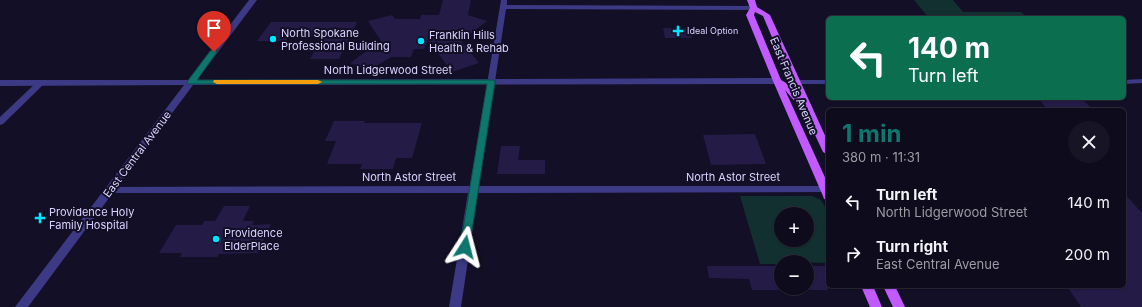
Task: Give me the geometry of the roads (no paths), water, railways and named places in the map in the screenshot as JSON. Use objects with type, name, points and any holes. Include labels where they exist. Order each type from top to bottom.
[{"type":"main road","name":"East Francis Avenue","points":[[826,148],[766,15],[753,4],[750,15],[766,56],[826,189]]},
{"type":"main road","points":[[766,56],[779,72],[786,78],[795,82]]},
{"type":"main road","points":[[776,81],[789,88],[811,116]]},
{"type":"main road","points":[[868,288],[876,307]]},
{"type":"main road","points":[[890,288],[899,307]]},
{"type":"street","name":"East Central Avenue","points":[[21,307],[253,0]]},
{"type":"street","points":[[455,307],[503,3],[753,4]]},
{"type":"street","name":"North Lidgerwood Street","points":[[0,83],[776,81]]},
{"type":"street","points":[[0,122],[42,82]]},
{"type":"street","points":[[795,82],[826,82]]},
{"type":"street","points":[[1126,82],[1142,82]]},
{"type":"street","name":"North Astor Street","points":[[110,190],[474,189],[826,191]]},
{"type":"place","name":"Ideal Option","points":[[678,31]]},
{"type":"place","name":"North Spokane Professional Building","points":[[273,39]]},
{"type":"place","name":"Franklin Hills Health & Rehab","points":[[421,41]]},
{"type":"place","name":"Providence Holy Family Hospital","points":[[40,218]]},
{"type":"place","name":"Providence ElderPlace","points":[[216,239]]}]
